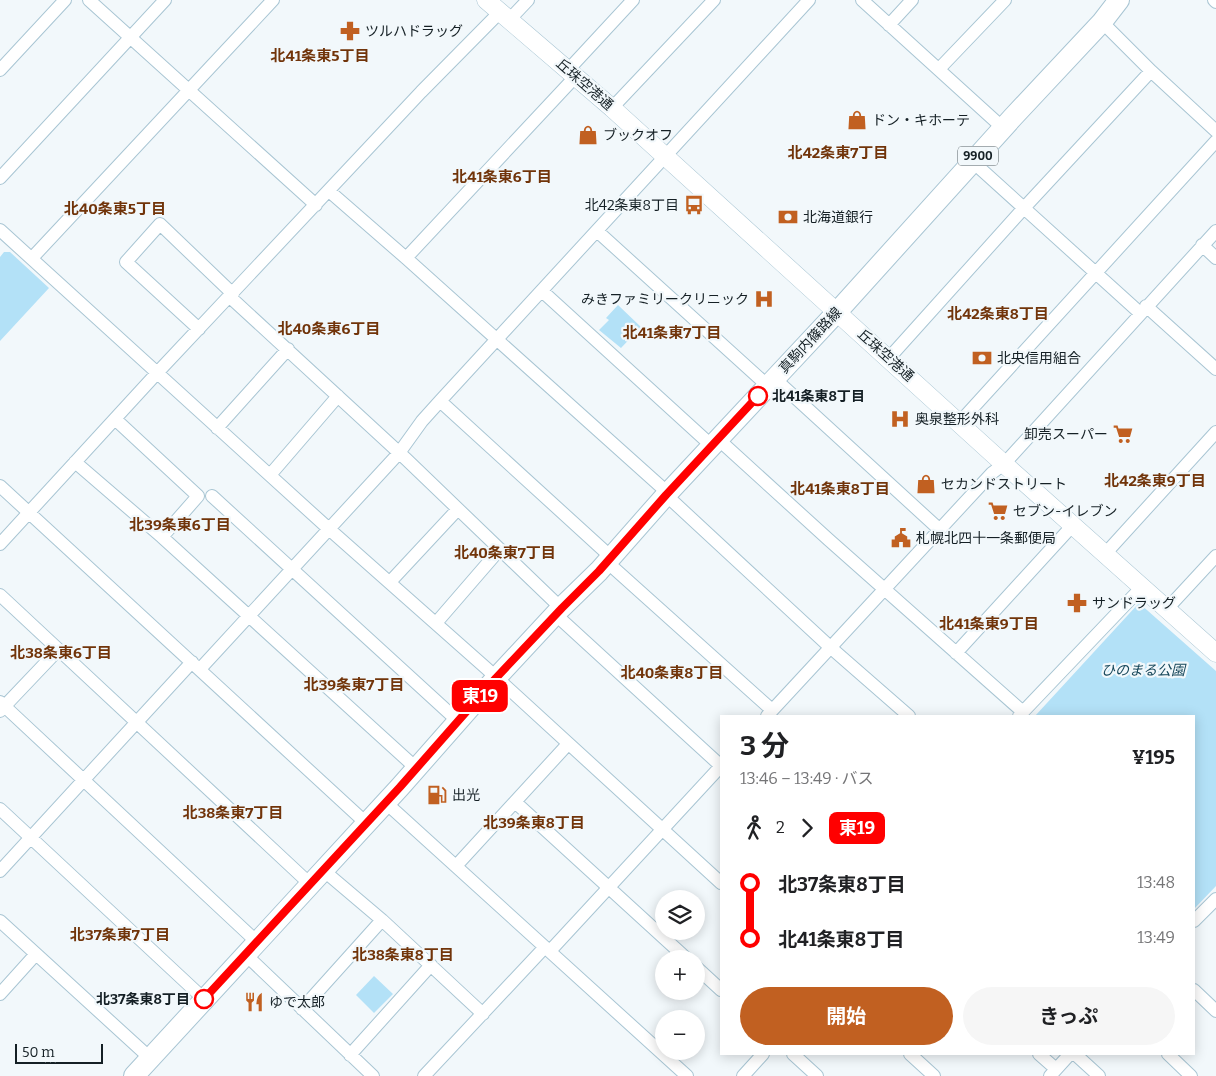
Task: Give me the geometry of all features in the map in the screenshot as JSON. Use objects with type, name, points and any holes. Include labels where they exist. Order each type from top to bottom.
[{"type":"main road","name":"丘珠空港通","points":[[486,0],[573,72],[1004,464],[1216,653]]},
{"type":"main road","name":"真駒内篠路線","points":[[134,1076],[496,678],[558,611],[609,560],[667,494],[837,312],[1102,22],[1118,0]]},
{"type":"street","points":[[0,70],[65,0]]},
{"type":"street","points":[[90,0],[316,205]]},
{"type":"street","points":[[0,178],[165,0]]},
{"type":"street","points":[[32,258],[273,0]]},
{"type":"street","points":[[0,544],[157,373],[421,92],[504,16],[528,0]]},
{"type":"street","points":[[406,258],[573,72],[633,0]]},
{"type":"street","points":[[612,108],[714,0]]},
{"type":"street","points":[[0,871],[136,722],[248,616],[292,569],[399,453],[422,421],[440,401],[809,0]]},
{"type":"street","points":[[862,0],[1004,128]]},
{"type":"street","points":[[889,25],[912,0]]},
{"type":"street","points":[[939,70],[1005,0]]},
{"type":"street","points":[[1102,22],[1151,71],[1216,131]]},
{"type":"street","points":[[889,358],[1151,71]]},
{"type":"street","points":[[959,423],[1216,141]]},
{"type":"street","points":[[973,162],[1023,209],[1096,272],[1216,369]]},
{"type":"street","points":[[329,191],[406,258],[667,494],[902,714]]},
{"type":"street","points":[[198,329],[126,262],[160,224],[231,295],[500,549],[558,611],[720,765]]},
{"type":"street","points":[[440,401],[770,713],[992,473],[1004,464],[1143,309],[1216,231]]},
{"type":"street","points":[[597,232],[940,530]]},
{"type":"street","points":[[1,233],[32,258],[217,428],[436,623],[720,882]]},
{"type":"street","points":[[1202,245],[1216,258]]},
{"type":"street","points":[[542,291],[885,589],[1021,714],[1142,587]]},
{"type":"street","points":[[217,428],[288,349]]},
{"type":"street","points":[[270,475],[338,396]]},
{"type":"street","points":[[115,419],[198,496],[162,537]]},
{"type":"street","points":[[1104,554],[1216,432]]},
{"type":"street","points":[[75,462],[162,537],[416,768]]},
{"type":"street","points":[[0,486],[366,822]]},
{"type":"street","points":[[212,496],[458,720]]},
{"type":"street","points":[[390,582],[458,509]]},
{"type":"street","points":[[956,653],[1073,525]]},
{"type":"street","points":[[436,623],[500,549]]},
{"type":"street","points":[[1167,609],[1216,556]]},
{"type":"street","points":[[0,595],[136,722],[317,877],[382,920],[483,1014]]},
{"type":"street","points":[[58,650],[1,706],[83,781],[251,948],[302,1009],[373,1076]]},
{"type":"street","points":[[456,866],[568,744]]},
{"type":"street","points":[[424,1076],[608,888],[720,767]]},
{"type":"street","points":[[385,802],[687,1076]]},
{"type":"street","points":[[515,802],[677,950]]},
{"type":"street","points":[[0,810],[204,999]]},
{"type":"street","points":[[1195,920],[1216,899]]},
{"type":"street","points":[[302,1009],[382,920]]},
{"type":"street","points":[[0,921],[150,1058]]},
{"type":"street","points":[[0,994],[36,954]]},
{"type":"street","points":[[350,1055],[431,965]]},
{"type":"street","points":[[705,975],[720,989]]},
{"type":"street","points":[[1195,991],[1216,1011]]},
{"type":"street","points":[[743,1076],[762,1055]]},
{"type":"street","points":[[793,1055],[817,1076]]},
{"type":"street","points":[[911,1055],[934,1076]]},
{"type":"street","points":[[1040,1055],[1053,1072],[1069,1055]]},
{"type":"street","points":[[1076,1055],[1099,1076]]},
{"type":"street","points":[[1169,1055],[1191,1076]]},
{"type":"green space","points":[[4,252],[10,252],[49,288],[0,341],[0,257]]},
{"type":"green space","points":[[618,305],[641,327],[621,348],[599,330],[609,320],[606,318]]},
{"type":"green space","name":"ひのまる公園","points":[[1139,603],[1216,671],[1216,886],[1195,908],[1195,715],[1036,715]]},
{"type":"green space","points":[[374,976],[393,994],[374,1013],[356,995]]},
{"type":"bus line","name":"東19","points":[[204,999],[400,787],[496,678],[599,571],[666,495],[758,396]]},
{"type":"place","name":"ツルハドラッグ","points":[[350,31]]},
{"type":"place","name":"ドン・キホーテ","points":[[857,120]]},
{"type":"place","name":"ブックオフ","points":[[588,135]]},
{"type":"place","name":"北42条東8丁目","points":[[694,205]]},
{"type":"place","name":"北海道銀行","points":[[788,217]]},
{"type":"place","name":"みきファミリークリニック","points":[[764,299]]},
{"type":"place","name":"北央信用組合","points":[[982,358]]},
{"type":"place","name":"北41条東8丁目","points":[[758,396]]},
{"type":"place","name":"奥泉整形外科","points":[[900,419]]},
{"type":"place","name":"卸売スーパー","points":[[1123,434]]},
{"type":"place","name":"セカンドストリート","points":[[926,484]]},
{"type":"place","name":"セブン-イレブン","points":[[998,511]]},
{"type":"place","name":"札幌北四十一条郵便局","points":[[901,538]]},
{"type":"place","name":"サンドラッグ","points":[[1077,603]]},
{"type":"place","name":"出光","points":[[437,795]]},
{"type":"place","name":"北37条東8丁目","points":[[204,999]]},
{"type":"place","name":"ゆで太郎","points":[[254,1002]]},
{"type":"district","name":"北41条東5丁目","points":[[320,56]]},
{"type":"district","name":"北42条東7丁目","points":[[838,153]]},
{"type":"district","name":"北41条東6丁目","points":[[502,177]]},
{"type":"district","name":"北40条東5丁目","points":[[115,209]]},
{"type":"district","name":"北42条東8丁目","points":[[998,314]]},
{"type":"district","name":"北40条東6丁目","points":[[329,329]]},
{"type":"district","name":"北41条東7丁目","points":[[672,333]]},
{"type":"district","name":"北42条東9丁目","points":[[1155,481]]},
{"type":"district","name":"北41条東8丁目","points":[[840,489]]},
{"type":"district","name":"北39条東6丁目","points":[[180,525]]},
{"type":"district","name":"北40条東7丁目","points":[[505,553]]},
{"type":"district","name":"北41条東9丁目","points":[[989,624]]},
{"type":"district","name":"北38条東6丁目","points":[[61,653]]},
{"type":"district","name":"北40条東8丁目","points":[[672,673]]},
{"type":"district","name":"北39条東7丁目","points":[[354,685]]},
{"type":"district","name":"北38条東7丁目","points":[[233,813]]},
{"type":"district","name":"北39条東8丁目","points":[[534,823]]},
{"type":"district","name":"北37条東7丁目","points":[[120,935]]},
{"type":"district","name":"北38条東8丁目","points":[[403,955]]}]
